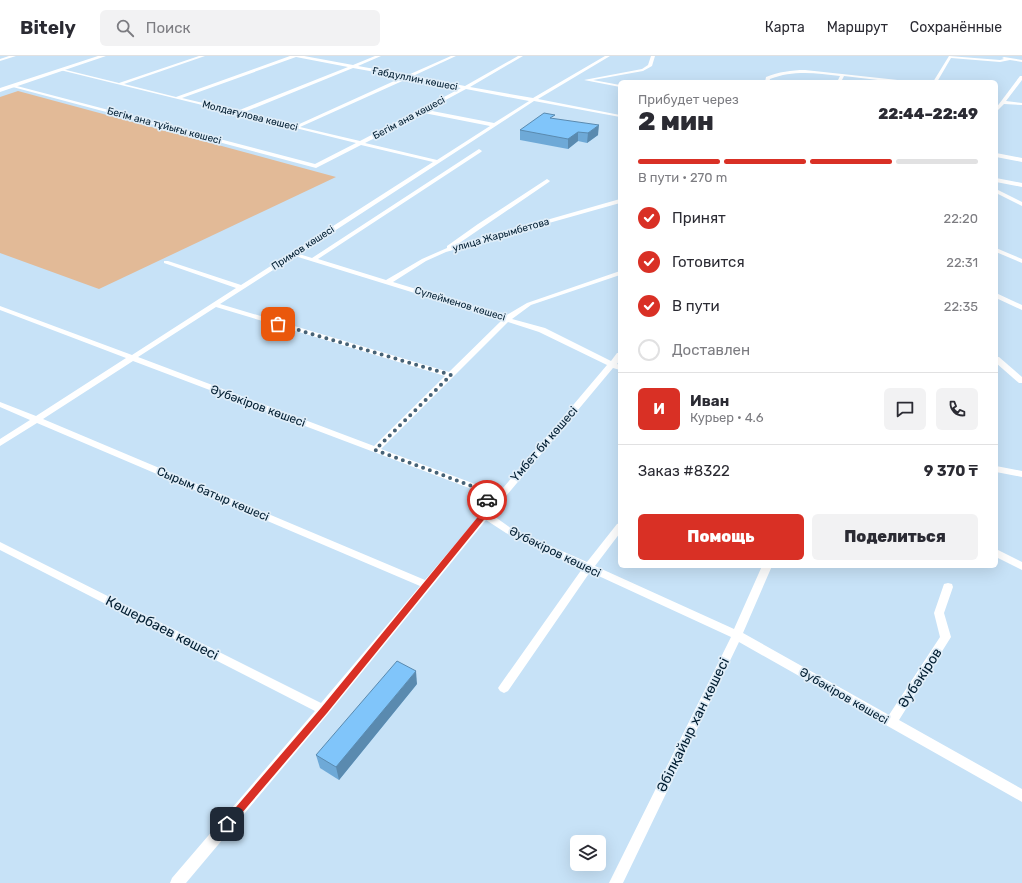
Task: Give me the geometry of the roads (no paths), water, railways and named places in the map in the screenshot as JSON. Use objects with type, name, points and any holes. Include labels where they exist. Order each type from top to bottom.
[{"type":"street","points":[[0,60],[14,56]]},
{"type":"street","points":[[0,90],[103,56]]},
{"type":"street","points":[[119,84],[203,56]]},
{"type":"street","points":[[177,98],[296,56]]},
{"type":"street","name":"Ғабдуллин көшесі","points":[[296,56],[405,78],[618,116]]},
{"type":"street","points":[[237,112],[379,56]]},
{"type":"street","points":[[296,127],[454,56]]},
{"type":"street","name":"Бегім ана көшесі","points":[[316,166],[423,111],[521,56]]},
{"type":"street","name":"Примов көшесі","points":[[0,443],[532,101],[606,56]]},
{"type":"street","points":[[586,80],[643,70],[650,66],[654,56]]},
{"type":"street","points":[[1001,56],[1008,60]]},
{"type":"street","points":[[936,80],[950,57],[1022,62]]},
{"type":"street","name":"Молдағұлова көшесі","points":[[62,70],[364,142],[438,162]]},
{"type":"street","points":[[768,80],[768,78],[776,74],[810,72],[889,80]]},
{"type":"street","points":[[840,80],[843,75]]},
{"type":"street","points":[[998,108],[1022,76]]},
{"type":"street","points":[[572,77],[618,86]]},
{"type":"street","name":"Бегім ана тұйығы көшесі","points":[[11,86],[316,166]]},
{"type":"street","points":[[1003,102],[1022,104]]},
{"type":"street","points":[[423,111],[495,125]]},
{"type":"street","points":[[313,260],[479,151]]},
{"type":"street","points":[[998,155],[1022,160]]},
{"type":"street","points":[[998,180],[1022,185]]},
{"type":"street","points":[[444,251],[480,225],[547,181]]},
{"type":"street","points":[[998,192],[1022,204]]},
{"type":"street","name":"улица Жарымбетова","points":[[388,282],[424,260],[444,251],[618,202]]},
{"type":"street","points":[[998,251],[1022,261]]},
{"type":"street","name":"Сүлейменов көшесі","points":[[294,254],[508,318],[542,330],[616,366]]},
{"type":"street","points":[[166,262],[242,288]]},
{"type":"street","points":[[375,450],[508,318],[529,304],[618,274]]},
{"type":"street","points":[[998,295],[1022,308]]},
{"type":"street","points":[[215,305],[451,375]]},
{"type":"street","name":"Әубәкіров көшесі","points":[[0,308],[480,489],[489,494],[484,514],[509,531],[737,635],[1022,796]]},
{"type":"street","points":[[998,361],[1022,381]]},
{"type":"street","name":"Үмбет би көшесі","points":[[177,883],[324,710],[484,514],[616,366]]},
{"type":"street","name":"Сырым батыр көшесі","points":[[0,404],[426,584]]},
{"type":"street","points":[[998,469],[1022,474]]},
{"type":"street","points":[[504,688],[588,568],[618,529]]},
{"type":"street","name":"Көшербаев көшесі","points":[[0,546],[324,710]]},
{"type":"street","points":[[998,554],[1022,566]]},
{"type":"street","name":"Әбілқайыр хан көшесі","points":[[616,883],[737,635],[767,568]]},
{"type":"street","name":"Әубәкіров","points":[[891,722],[946,637],[939,613],[948,587]]}]
